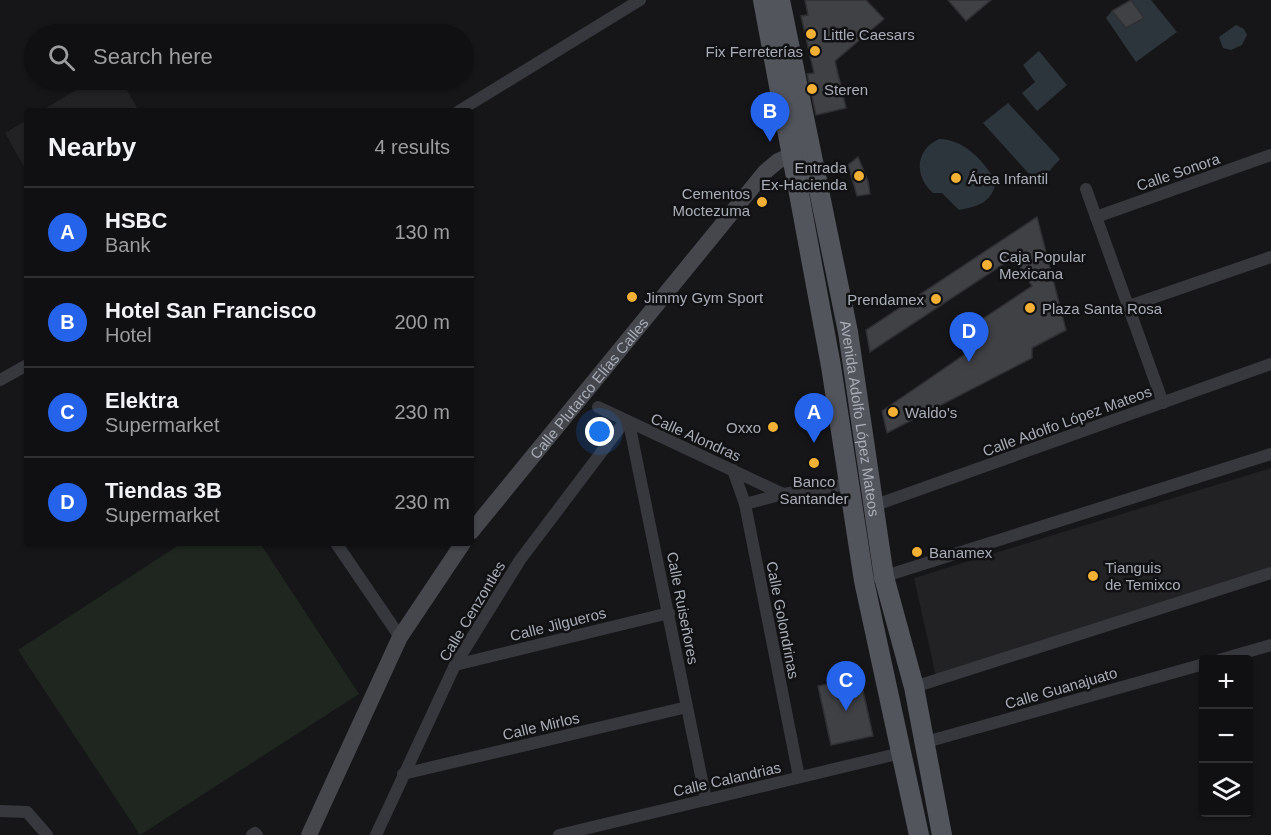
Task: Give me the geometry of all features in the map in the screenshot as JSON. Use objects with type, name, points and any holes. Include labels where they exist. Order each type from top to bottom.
[{"type":"main road","name":"Avenida Adolfo López Mateos","points":[[763,0],[852,361],[884,577],[914,687],[942,835]]},
{"type":"main road","name":"Avenida Adolfo López Mateos","points":[[780,0],[831,366],[864,581],[919,835]]},
{"type":"main road","points":[[831,366],[852,361]]},
{"type":"street","points":[[464,108],[640,0]]},
{"type":"street","name":"Calle Plutarco Elías Calles","points":[[474,528],[765,172],[800,151]]},
{"type":"street","name":"Calle Sonora","points":[[1096,217],[1271,155]]},
{"type":"street","points":[[1086,189],[1163,403]]},
{"type":"street","points":[[1129,306],[1271,257]]},
{"type":"street","name":"Calle Adolfo López Mateos","points":[[873,506],[1271,364]]},
{"type":"street","points":[[0,380],[24,367]]},
{"type":"street","name":"Calle Alondras","points":[[598,406],[627,422],[783,494]]},
{"type":"street","name":"Calle Ruiseñores","points":[[627,422],[669,613],[706,800]]},
{"type":"street","name":"Calle Cenzontles","points":[[376,835],[455,664],[520,560],[627,422]]},
{"type":"street","points":[[864,581],[884,577],[1271,454]]},
{"type":"street","name":"Calle Golondrinas","points":[[733,470],[745,504],[799,777]]},
{"type":"street","points":[[745,504],[783,494],[849,484]]},
{"type":"street","points":[[338,546],[400,637]]},
{"type":"street","points":[[309,835],[400,637],[461,546]]},
{"type":"street","points":[[914,687],[1271,573]]},
{"type":"street","name":"Calle Jilgueros","points":[[455,664],[669,613]]},
{"type":"street","points":[[1236,655],[1271,645]]},
{"type":"street","name":"Calle Guanajuato","points":[[926,742],[1199,665]]},
{"type":"street","name":"Calle Mirlos","points":[[403,774],[687,707]]},
{"type":"street","name":"Calle Calandrias","points":[[560,835],[901,753]]},
{"type":"street","points":[[0,810],[27,812],[47,835]]},
{"type":"street","points":[[252,835],[255,833],[257,835]]},
{"type":"shaded area","points":[[1131,0],[1151,0],[1177,32],[1136,62],[1106,18],[1112,11],[1126,28],[1144,18]]},
{"type":"shaded area","points":[[1236,25],[1244,29],[1247,35],[1242,45],[1231,50],[1223,48],[1219,37]]},
{"type":"shaded area","points":[[1039,51],[1067,85],[1037,111],[1022,93],[1035,82],[1023,65]]},
{"type":"shaded area","points":[[76,90],[127,90],[137,108],[46,108]]},
{"type":"shaded area","points":[[1008,103],[1060,159],[1038,184],[983,123]]},
{"type":"shaded area","points":[[24,122],[24,167],[5,133]]},
{"type":"shaded area","points":[[939,139],[965,147],[991,174],[996,182],[994,189],[983,202],[959,210],[942,193],[933,193],[927,186],[920,171],[922,156],[931,144]]},
{"type":"shaded area","name":"Tianguis de Temixco","points":[[1271,468],[1271,574],[937,681],[914,578]]},
{"type":"shaded area","points":[[177,546],[262,546],[359,694],[140,835],[18,650]]},
{"type":"building","points":[[805,0],[866,0],[884,19],[835,61],[846,108],[816,115],[807,74],[814,73],[801,16],[808,15]]},
{"type":"building","points":[[948,0],[991,0],[966,21]]},
{"type":"building","points":[[1131,0],[1144,18],[1126,28],[1112,11]]},
{"type":"building","name":"Entrada Ex-Hacienda","points":[[858,157],[868,181],[870,194],[857,196],[848,165]]},
{"type":"building","name":"Plaza Santa Rosa","points":[[1037,217],[1066,330],[1032,348],[1032,358],[887,433],[882,411],[971,350],[960,334],[1032,286],[1014,257],[870,352],[866,330]]},
{"type":"building","points":[[860,677],[873,736],[831,745],[818,686]]},
{"type":"place","name":"Little Caesars","points":[[811,34]]},
{"type":"place","name":"Fix Ferreterías","points":[[815,51]]},
{"type":"place","name":"Steren","points":[[812,89]]},
{"type":"place","name":"Hotel San Francisco","points":[[770,142]]},
{"type":"place","name":"Entrada Ex-Hacienda","points":[[859,176]]},
{"type":"place","name":"Área Infantil","points":[[956,178]]},
{"type":"place","name":"Cementos Moctezuma","points":[[762,202]]},
{"type":"place","name":"Caja Popular Mexicana","points":[[987,265]]},
{"type":"place","name":"Jimmy Gym Sport","points":[[632,297]]},
{"type":"place","name":"Prendamex","points":[[936,299]]},
{"type":"place","name":"Plaza Santa Rosa","points":[[1030,308]]},
{"type":"place","name":"Tiendas 3B","points":[[969,362]]},
{"type":"place","name":"Waldo's","points":[[893,412]]},
{"type":"place","name":"Oxxo","points":[[773,427]]},
{"type":"place","name":"HSBC","points":[[814,443]]},
{"type":"place","name":"Banco Santander","points":[[814,463]]},
{"type":"place","name":"Banamex","points":[[917,552]]},
{"type":"place","name":"Tianguis de Temixco","points":[[1093,576]]},
{"type":"place","name":"Elektra","points":[[846,711]]}]
